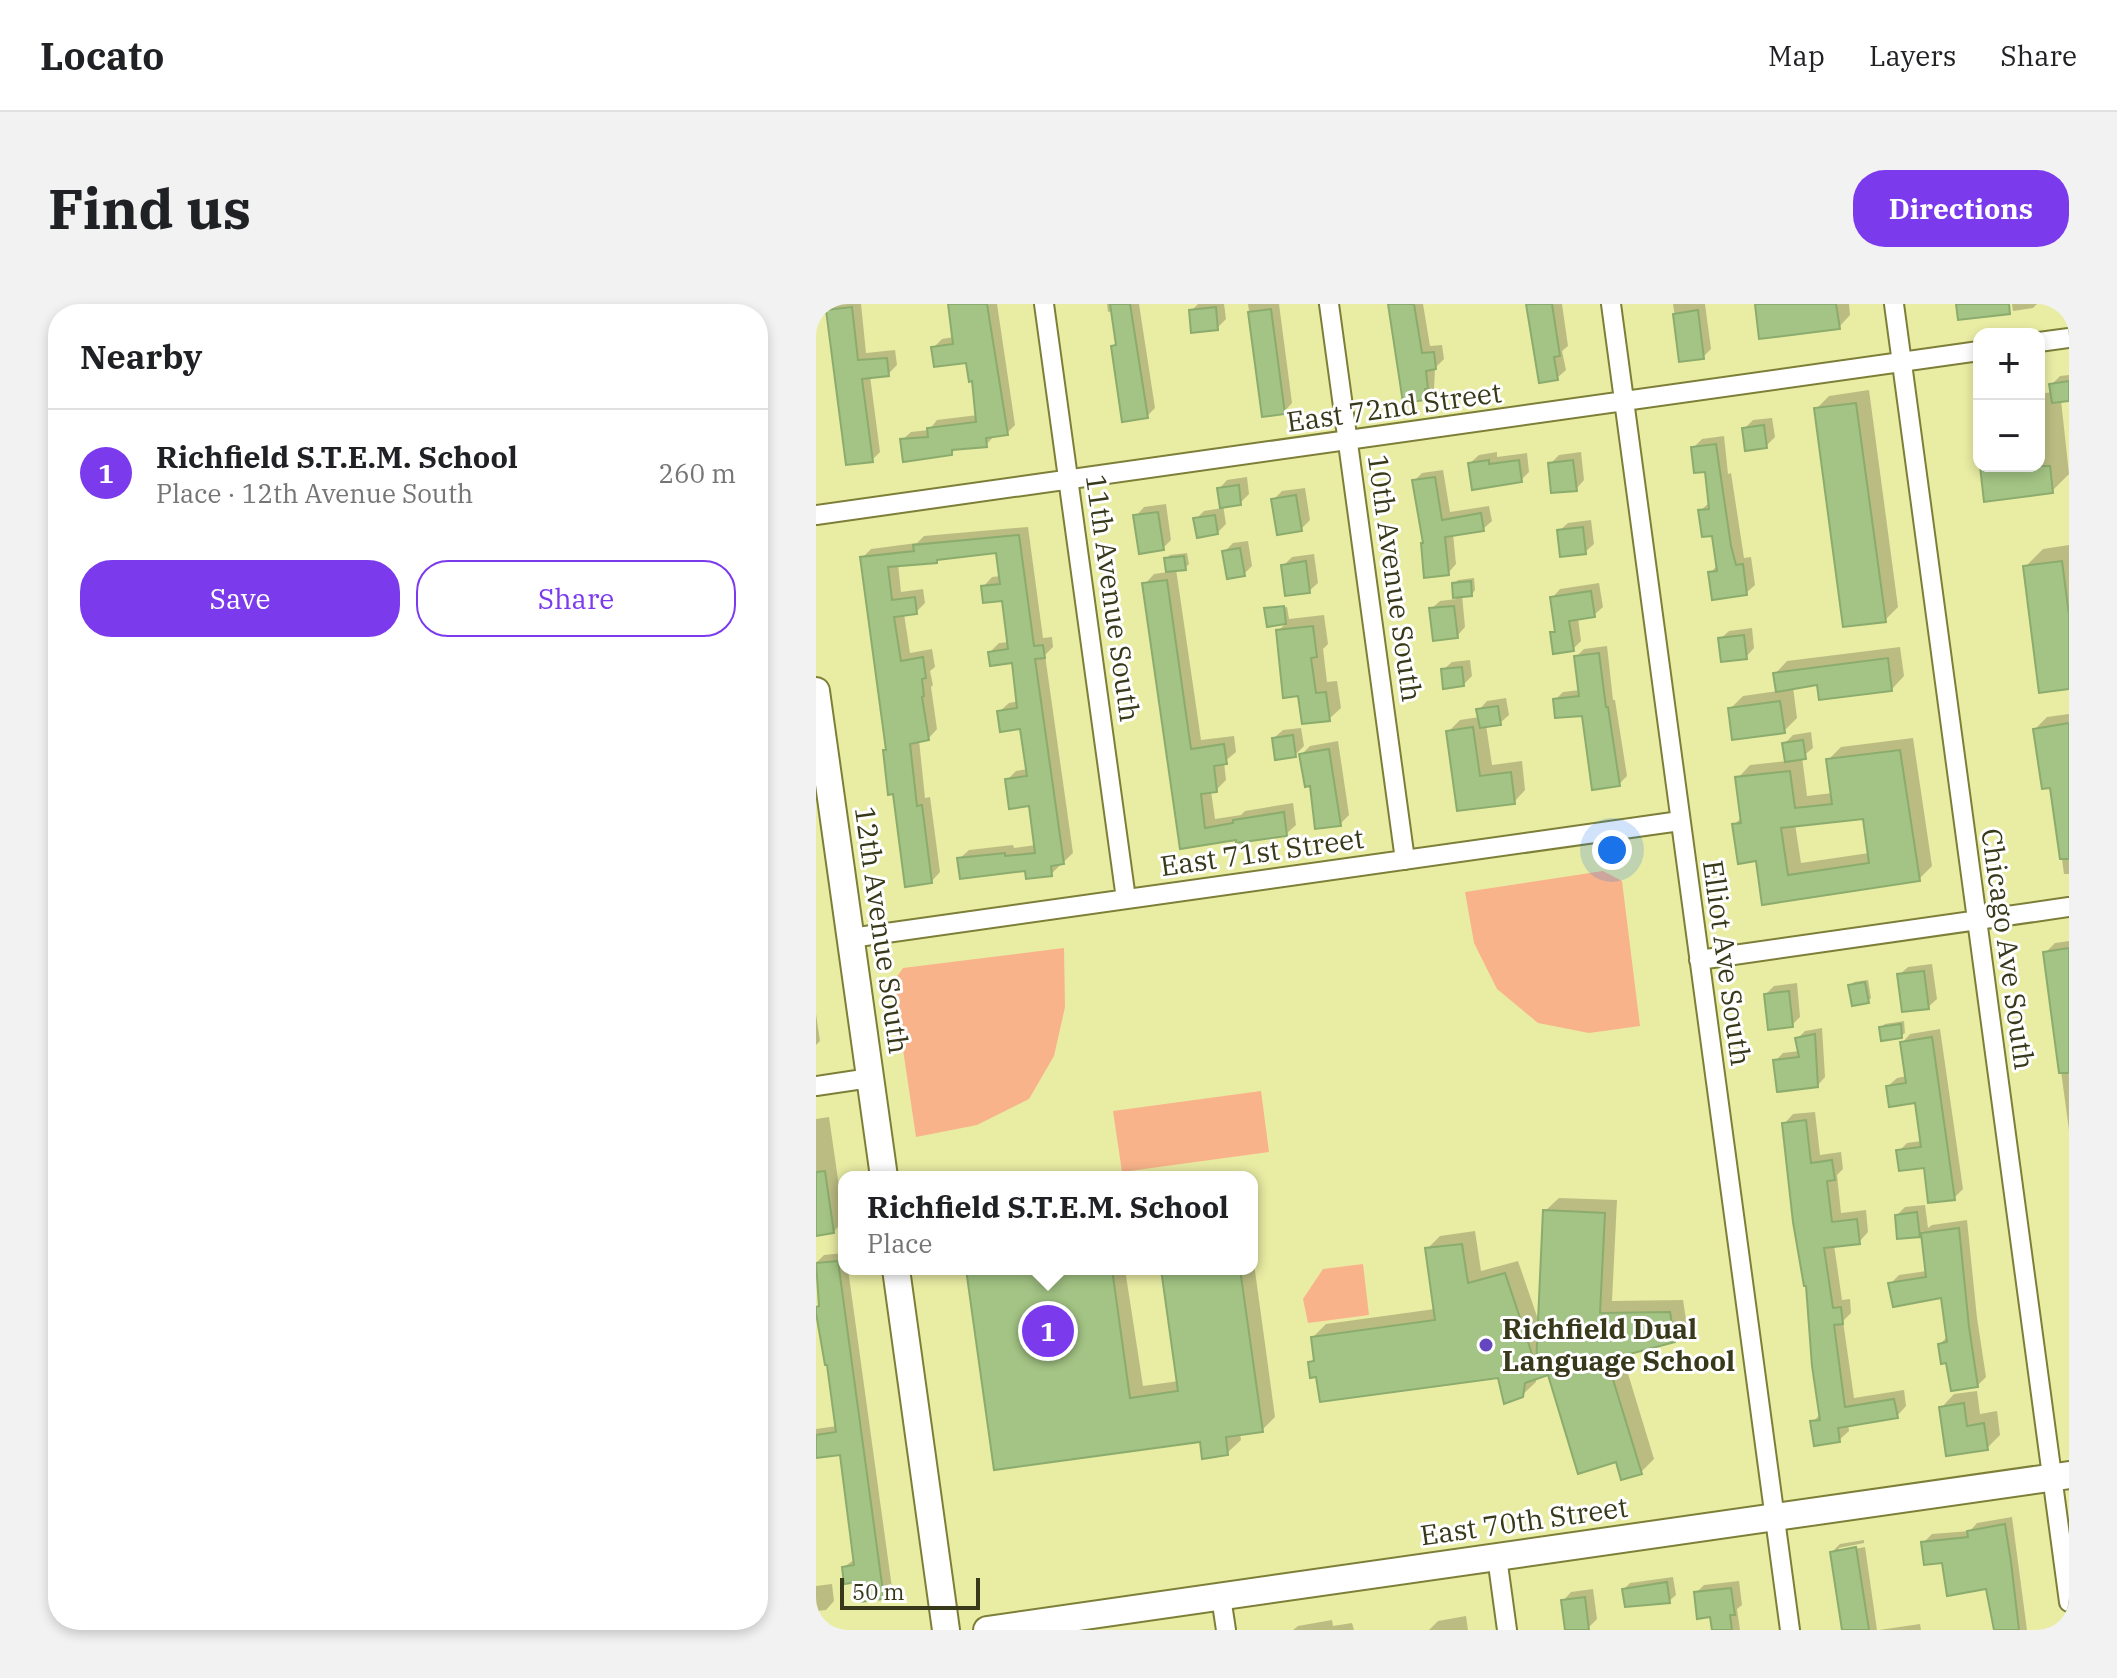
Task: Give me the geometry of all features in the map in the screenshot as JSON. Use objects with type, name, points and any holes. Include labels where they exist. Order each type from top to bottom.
[{"type":"street","name":"11th Avenue South","points":[[1044,304],[1126,899]]},
{"type":"street","name":"10th Avenue South","points":[[1329,304],[1405,860]]},
{"type":"street","name":"Elliot Ave South","points":[[1611,304],[1790,1630]]},
{"type":"street","name":"Chicago Ave South","points":[[1894,304],[1977,921],[2060,1477],[2069,1602]]},
{"type":"street","points":[[2045,341],[2069,338]]},
{"type":"street","name":"East 72nd Street","points":[[816,515],[1973,352]]},
{"type":"street","name":"12th Avenue South","points":[[816,691],[883,1171]]},
{"type":"street","name":"East 71st Street","points":[[851,938],[1680,821]]},
{"type":"street","points":[[1699,960],[2069,907]]},
{"type":"street","points":[[816,1086],[870,1078]]},
{"type":"street","points":[[897,1275],[946,1630]]},
{"type":"street","name":"East 70th Street","points":[[987,1630],[2060,1477]]},
{"type":"street","points":[[1497,1557],[1507,1630]]},
{"type":"street","points":[[1221,1597],[1226,1630]]},
{"type":"shaded area","points":[[1603,871],[1622,881],[1640,1026],[1589,1033],[1538,1023],[1497,989],[1474,943],[1465,892]]},
{"type":"shaded area","points":[[1064,948],[1065,1007],[1054,1056],[1029,1099],[977,1125],[916,1137],[893,982],[903,968]]},
{"type":"shaded area","points":[[1261,1091],[1269,1152],[1122,1171],[1113,1111]]},
{"type":"shaded area","points":[[1363,1264],[1369,1315],[1308,1323],[1303,1299],[1323,1269]]},
{"type":"building","points":[[948,304],[987,304],[1008,435],[986,438],[987,447],[952,450],[952,455],[903,462],[900,439],[928,437],[927,428],[976,422],[972,381],[969,382],[966,363],[934,367],[931,347],[953,344]]},
{"type":"building","points":[[1110,304],[1130,304],[1148,418],[1122,422],[1111,346],[1116,345]]},
{"type":"building","points":[[1388,304],[1414,304],[1422,353],[1434,352],[1436,369],[1426,371],[1426,400],[1403,403]]},
{"type":"building","points":[[1526,304],[1552,304],[1560,356],[1554,357],[1558,380],[1539,383]]},
{"type":"building","points":[[1755,304],[1836,304],[1840,329],[1759,339]]},
{"type":"building","points":[[1956,304],[2009,304],[2010,314],[1958,320]]},
{"type":"building","points":[[852,307],[858,360],[887,358],[889,376],[862,379],[873,462],[846,465],[826,310]]},
{"type":"building","points":[[1216,307],[1218,330],[1191,333],[1189,310]]},
{"type":"building","points":[[1271,309],[1285,414],[1262,417],[1248,312]]},
{"type":"building","points":[[1698,310],[1704,359],[1679,362],[1673,314]]},
{"type":"building","points":[[2069,381],[2069,401],[2052,403],[2049,384]]},
{"type":"building","points":[[1856,403],[1886,622],[1843,627],[1814,408]]},
{"type":"building","points":[[1764,425],[1767,448],[1745,451],[1742,428]]},
{"type":"building","points":[[1716,444],[1731,546],[1736,565],[1743,564],[1747,595],[1712,600],[1708,572],[1717,571],[1712,536],[1702,537],[1698,510],[1709,509],[1705,472],[1694,473],[1691,447]]},
{"type":"building","points":[[1489,460],[1489,464],[1519,460],[1522,482],[1472,490],[1468,463]]},
{"type":"building","points":[[1573,460],[1577,491],[1551,493],[1548,463]]},
{"type":"building","points":[[2045,466],[2050,466],[2053,493],[1984,502],[1981,472],[2045,472]]},
{"type":"building","points":[[1435,477],[1442,520],[1481,513],[1484,531],[1445,537],[1449,575],[1424,578],[1423,543],[1412,480]]},
{"type":"building","points":[[1239,485],[1241,505],[1220,508],[1217,488]]},
{"type":"building","points":[[1296,495],[1302,531],[1277,535],[1271,499]]},
{"type":"building","points":[[1158,512],[1164,550],[1139,554],[1133,515]]},
{"type":"building","points":[[1215,515],[1218,534],[1197,538],[1193,518]]},
{"type":"building","points":[[1583,527],[1586,554],[1560,557],[1557,530]]},
{"type":"building","points":[[1019,535],[1034,646],[1043,645],[1045,658],[1035,659],[1064,864],[1051,866],[1052,876],[1026,879],[1025,871],[960,879],[957,858],[1035,853],[1029,806],[1009,809],[1005,779],[1027,776],[1020,729],[1000,732],[997,711],[1017,708],[1012,663],[990,666],[988,652],[1008,649],[1002,601],[983,603],[981,586],[1000,584],[996,553],[888,567],[892,600],[915,597],[917,614],[894,617],[901,661],[923,657],[926,678],[922,679],[922,697],[929,740],[910,744],[917,806],[922,805],[932,883],[905,887],[893,794],[888,795],[883,750],[886,750],[860,557],[914,551],[913,545]]},
{"type":"building","points":[[1240,548],[1245,576],[1227,579],[1222,551]]},
{"type":"building","points":[[1184,556],[1186,570],[1166,572],[1164,558]]},
{"type":"building","points":[[1306,561],[1310,593],[1285,596],[1281,565]]},
{"type":"building","points":[[2062,561],[2069,615],[2069,689],[2039,693],[2023,566]]},
{"type":"building","points":[[1167,580],[1191,749],[1224,744],[1227,764],[1214,766],[1217,792],[1201,794],[1205,828],[1284,812],[1287,836],[1180,849],[1142,583]]},
{"type":"building","points":[[1471,581],[1472,596],[1453,598],[1452,583]]},
{"type":"building","points":[[1591,591],[1595,617],[1569,621],[1574,651],[1553,654],[1550,632],[1555,632],[1550,597]]},
{"type":"building","points":[[1284,606],[1286,624],[1267,627],[1264,608]]},
{"type":"building","points":[[1454,606],[1458,638],[1433,641],[1429,608]]},
{"type":"building","points":[[1313,626],[1317,657],[1311,658],[1316,693],[1326,692],[1330,721],[1302,724],[1298,696],[1283,698],[1276,630]]},
{"type":"building","points":[[1744,635],[1747,659],[1721,662],[1718,638]]},
{"type":"building","points":[[1599,653],[1620,786],[1592,790],[1582,716],[1555,718],[1553,699],[1579,696],[1574,656]]},
{"type":"building","points":[[1888,658],[1892,691],[1819,700],[1817,685],[1776,692],[1773,673]]},
{"type":"building","points":[[1462,667],[1464,686],[1443,689],[1441,669]]},
{"type":"building","points":[[1780,701],[1785,733],[1732,740],[1728,708]]},
{"type":"building","points":[[1498,706],[1501,725],[1480,728],[1476,709]]},
{"type":"building","points":[[2069,723],[2069,859],[2060,859],[2050,788],[2042,789],[2033,729]]},
{"type":"building","points":[[1473,727],[1480,776],[1511,772],[1515,804],[1457,811],[1446,731]]},
{"type":"building","points":[[1293,735],[1296,757],[1275,760],[1272,738]]},
{"type":"building","points":[[1803,740],[1806,759],[1785,762],[1782,743]]},
{"type":"building","points":[[1329,749],[1341,826],[1315,829],[1310,786],[1305,787],[1299,754]]},
{"type":"building","points":[[1900,750],[1920,881],[1762,905],[1756,861],[1738,864],[1732,824],[1741,823],[1735,777],[1790,771],[1795,808],[1832,804],[1826,759]],"holes":[[[1863,819],[1869,863],[1788,875],[1781,828]]]},
{"type":"building","points":[[2069,948],[2069,1073],[2059,1073],[2043,952]]},
{"type":"building","points":[[1924,971],[1929,1009],[1902,1012],[1897,974]]},
{"type":"building","points":[[1865,982],[1869,1003],[1852,1006],[1848,985]]},
{"type":"building","points":[[1789,991],[1793,1027],[1768,1030],[1764,994]]},
{"type":"building","points":[[1901,1024],[1902,1038],[1881,1041],[1879,1027]]},
{"type":"building","points":[[1815,1034],[1818,1087],[1777,1092],[1773,1060],[1799,1057],[1795,1038]]},
{"type":"building","points":[[1932,1037],[1955,1200],[1928,1203],[1924,1168],[1899,1171],[1896,1150],[1921,1147],[1915,1103],[1889,1107],[1886,1086],[1906,1083],[1900,1042]]},
{"type":"building","points":[[1806,1120],[1811,1163],[1832,1160],[1835,1180],[1827,1181],[1832,1222],[1857,1219],[1860,1244],[1824,1248],[1833,1308],[1841,1307],[1843,1324],[1834,1325],[1845,1407],[1894,1399],[1898,1418],[1838,1428],[1840,1442],[1814,1446],[1810,1421],[1820,1420],[1806,1286],[1793,1222],[1782,1123]]},
{"type":"building","points":[[825,1171],[834,1233],[816,1236],[816,1172]]},
{"type":"building","name":"Richfield Dual Language School","points":[[1543,1210],[1605,1213],[1600,1313],[1670,1312],[1675,1342],[1607,1360],[1642,1474],[1621,1480],[1616,1462],[1578,1474],[1548,1375],[1525,1383],[1523,1397],[1504,1404],[1498,1378],[1320,1402],[1316,1377],[1310,1378],[1308,1362],[1314,1361],[1311,1337],[1435,1320],[1425,1248],[1462,1244],[1468,1283],[1505,1273],[1536,1366]]},
{"type":"building","points":[[1917,1212],[1920,1237],[1897,1239],[1895,1215]]},
{"type":"building","points":[[1959,1228],[1978,1387],[1951,1391],[1946,1363],[1941,1364],[1938,1344],[1947,1342],[1941,1298],[1893,1307],[1888,1283],[1926,1277],[1921,1233]]},
{"type":"building","points":[[838,1261],[884,1599],[860,1602],[857,1582],[844,1584],[842,1567],[854,1565],[840,1455],[816,1458],[816,1435],[836,1432],[816,1313],[819,1306],[816,1263]]},
{"type":"building","points":[[967,1275],[1113,1275],[1130,1398],[1178,1391],[1162,1275],[1241,1275],[1263,1432],[1226,1437],[1228,1455],[1202,1459],[1200,1442],[994,1470]]},
{"type":"building","points":[[1964,1403],[1967,1426],[1984,1423],[1988,1450],[1946,1456],[1939,1407]]},
{"type":"building","points":[[2005,1524],[2019,1630],[1994,1630],[1986,1589],[1947,1596],[1942,1563],[1924,1565],[1921,1542],[1968,1537],[1967,1531]]},
{"type":"building","points":[[1856,1547],[1869,1630],[1842,1630],[1830,1552]]},
{"type":"building","points":[[1667,1582],[1670,1603],[1625,1607],[1622,1589]]},
{"type":"building","points":[[1731,1588],[1735,1615],[1730,1615],[1732,1630],[1712,1630],[1710,1617],[1697,1619],[1694,1592]]},
{"type":"building","points":[[1585,1597],[1589,1630],[1565,1630],[1561,1600]]},
{"type":"place","name":"Richfield S.T.E.M. School","points":[[1048,1331]]},
{"type":"place","name":"Richfield Dual Language School","points":[[1486,1345]]}]
